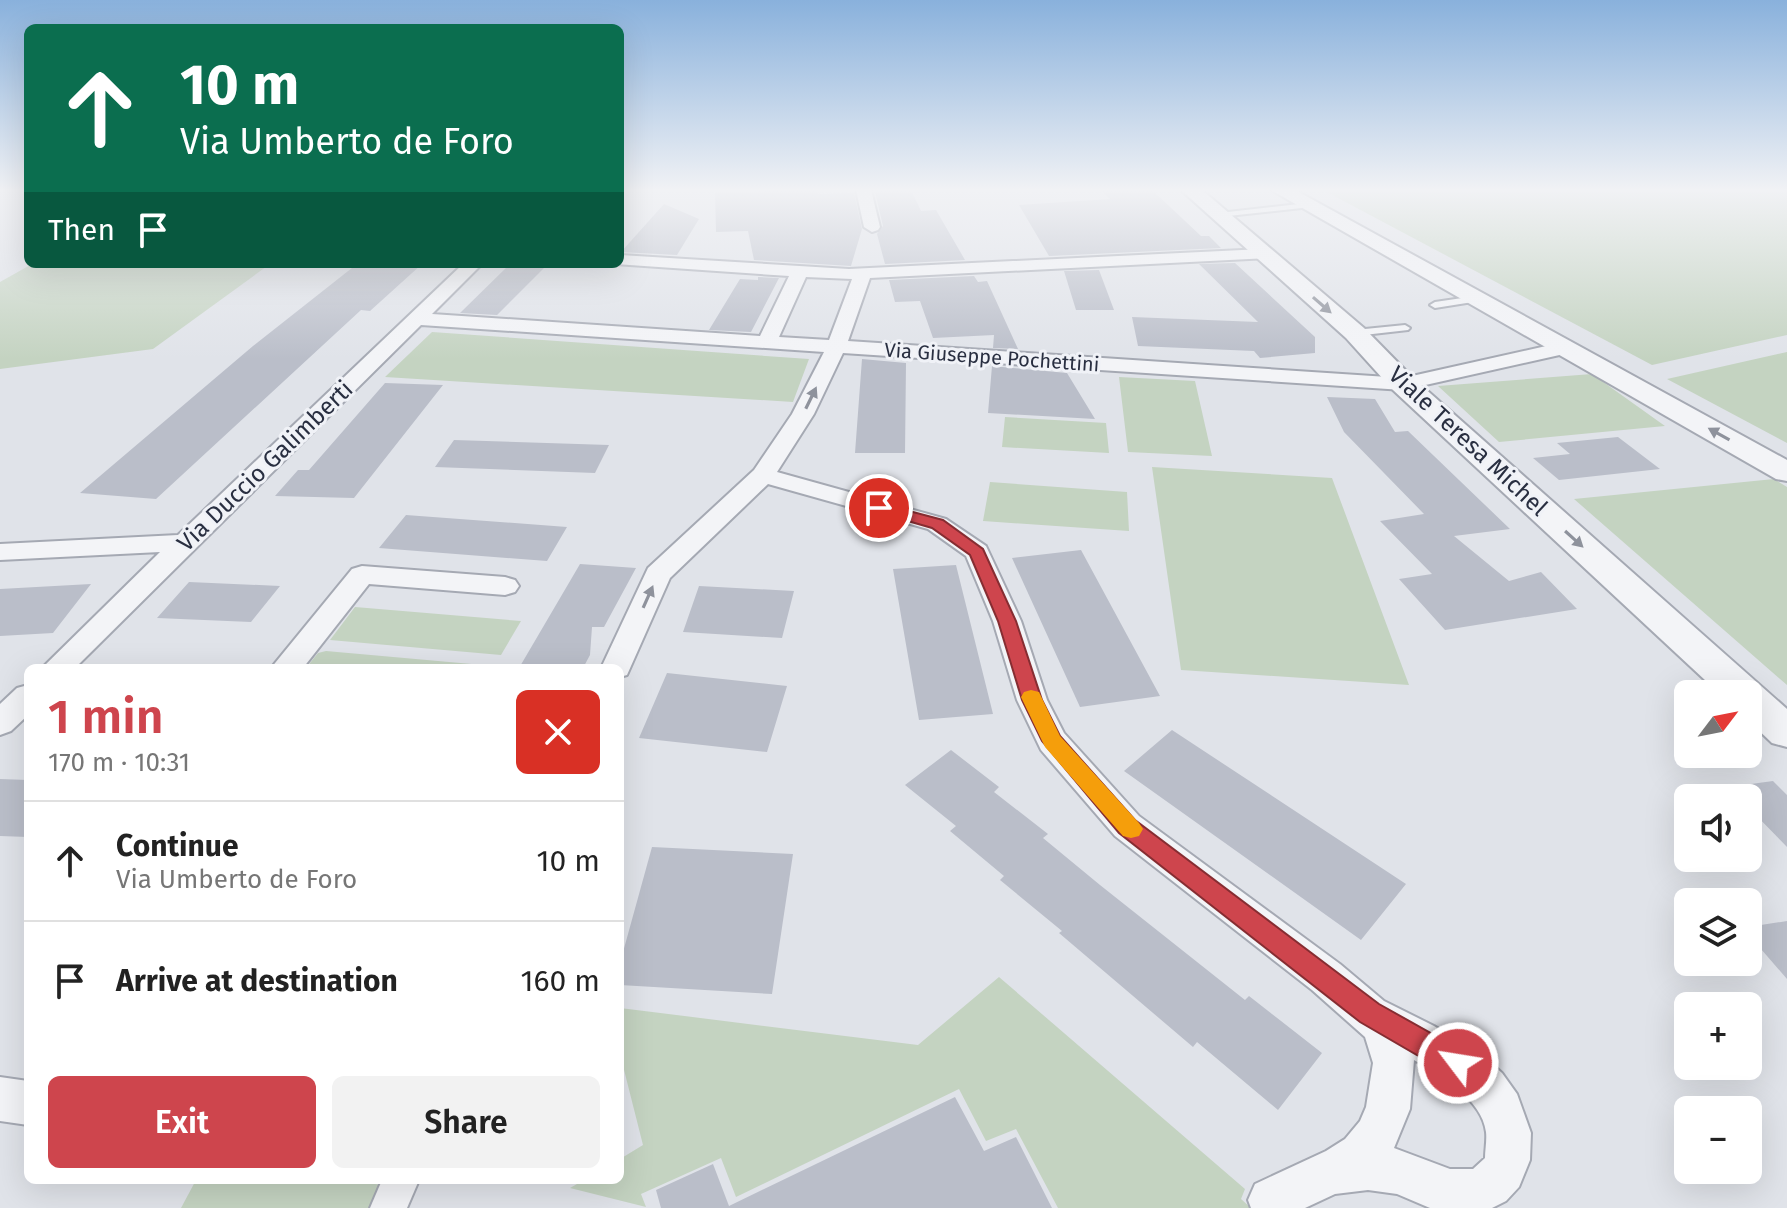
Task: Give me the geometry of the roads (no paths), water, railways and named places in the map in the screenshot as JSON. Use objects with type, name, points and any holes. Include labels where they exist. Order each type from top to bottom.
[{"type":"street","name":"Viale Teresa Michel","points":[[1254,246],[1355,333],[1403,384],[1730,680]]},
{"type":"street","points":[[1382,246],[1787,472]]},
{"type":"street","points":[[624,260],[863,273],[1263,254]]},
{"type":"street","name":"Via Duccio Galimberti","points":[[61,664],[469,268]]},
{"type":"street","points":[[767,341],[800,271]]},
{"type":"street","points":[[618,664],[658,574],[763,475],[803,414],[836,347],[863,273]]},
{"type":"street","name":"Via Giuseppe Pochettini","points":[[417,319],[1403,384],[1564,348]]},
{"type":"street","points":[[763,475],[937,524],[977,552],[1007,621],[1032,700],[1052,741],[1127,826],[1369,1013],[1439,1052],[1479,1079],[1495,1100],[1506,1123],[1510,1147],[1506,1167],[1493,1183],[1474,1192],[1449,1192],[1385,1168],[1359,1167],[1319,1177]]},
{"type":"street","points":[[0,552],[186,543]]},
{"type":"street","points":[[289,664],[362,575],[505,586]]},
{"type":"street","name":"Viale Teresa Michel","points":[[1762,709],[1787,732]]},
{"type":"street","points":[[1271,1200],[1342,1167],[1368,1148],[1388,1109],[1394,1063],[1386,1034],[1369,1013]]},
{"type":"street","points":[[0,1099],[24,1102]]},
{"type":"street","points":[[388,1208],[399,1184]]},
{"type":"lane","points":[[1435,305],[1476,299]]},
{"type":"lane","points":[[1355,333],[1405,328]]}]
